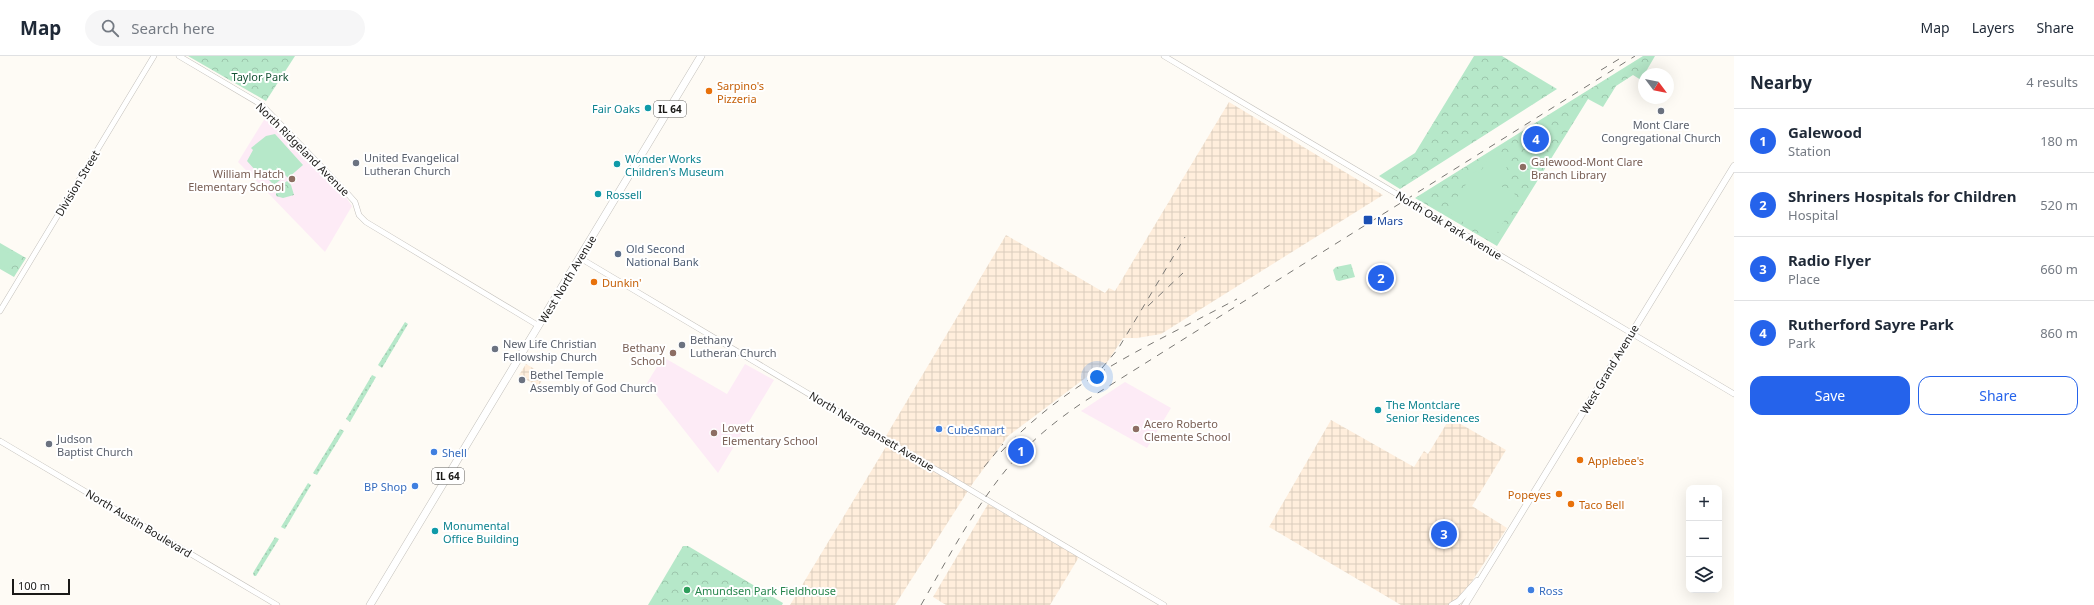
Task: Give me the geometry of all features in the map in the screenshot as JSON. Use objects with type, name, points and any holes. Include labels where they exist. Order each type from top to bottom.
[{"type":"main road","name":"West North Avenue","points":[[370,605],[701,56]]},
{"type":"main road","name":"West Grand Avenue","points":[[1465,605],[1734,166]]},
{"type":"main road","name":"West Grand Avenue","points":[[1452,605],[1459,600],[1485,573]]},
{"type":"street","name":"Division Street","points":[[0,311],[154,56]]},
{"type":"street","name":"North Ridgeland Avenue","points":[[179,56],[266,108],[355,202],[359,215],[366,222],[539,326]]},
{"type":"street","name":"North Oak Park Avenue","points":[[1164,56],[1734,394]]},
{"type":"street","name":"North Narragansett Avenue","points":[[580,258],[1164,605]]},
{"type":"street","name":"North Austin Boulevard","points":[[0,441],[277,605]]},
{"type":"shaded area","points":[[1229,102],[1383,195],[1161,334],[1137,338],[1123,338],[1108,361],[1008,436],[973,483],[895,605],[790,605],[887,445],[883,441],[1006,235],[1105,293],[1109,288],[1115,291]]},
{"type":"shaded area","name":"William Hatch Elementary School","points":[[267,115],[343,193],[352,206],[325,252],[238,162]]},
{"type":"shaded area","name":"Lovett Elementary School","points":[[663,357],[727,394],[745,364],[774,380],[718,473],[647,383]]},
{"type":"shaded area","points":[[526,364],[545,375],[538,387],[519,375]]},
{"type":"shaded area","name":"Acero Roberto Clemente School","points":[[1125,382],[1171,408],[1147,448],[1081,411]]},
{"type":"shaded area","points":[[1450,418],[1506,450],[1472,506],[1507,528],[1465,592],[1450,605],[1401,605],[1269,527],[1331,420],[1414,467],[1424,451],[1428,454]]},
{"type":"shaded area","points":[[988,504],[1079,557],[1050,605],[946,605],[933,597]]},
{"type":"green space","name":"Taylor Park","points":[[188,56],[295,56],[266,101]]},
{"type":"green space","points":[[1474,56],[1502,56],[1557,89],[1400,189],[1379,176],[1415,153]]},
{"type":"green space","points":[[1643,56],[1655,56],[1648,68],[1638,68],[1638,78],[1633,75],[1616,86],[1603,107],[1588,99],[1497,246],[1415,198]]},
{"type":"green space","points":[[275,134],[303,165],[288,178],[274,164],[285,176],[274,185],[259,170],[257,172],[247,161],[253,150],[251,148],[266,136]]},
{"type":"green space","points":[[1541,143],[1547,147],[1540,158],[1534,154]]},
{"type":"green space","points":[[1491,153],[1509,163],[1497,184],[1515,194],[1509,213],[1493,240],[1447,212],[1475,171],[1480,173]]},
{"type":"green space","points":[[287,181],[291,185],[294,195],[283,198],[276,196],[276,190]]},
{"type":"green space","points":[[0,243],[26,258],[14,277],[0,269]]},
{"type":"green space","points":[[0,248],[16,257],[9,269],[0,263]]},
{"type":"green space","points":[[1351,264],[1355,277],[1339,281],[1336,280],[1333,270],[1336,267]]},
{"type":"green space","points":[[405,322],[408,324],[382,368],[378,365]]},
{"type":"green space","points":[[372,375],[376,377],[350,422],[346,419]]},
{"type":"green space","points":[[340,429],[344,431],[317,475],[313,473]]},
{"type":"green space","points":[[308,483],[311,485],[285,529],[281,527]]},
{"type":"green space","points":[[275,537],[279,539],[256,576],[254,576],[253,573]]},
{"type":"green space","points":[[683,546],[688,546],[783,603],[782,605],[648,605]]},
{"type":"green space","points":[[736,589],[748,605],[723,605]]},
{"type":"railway","points":[[1601,70],[1624,56]]},
{"type":"railway","points":[[921,605],[960,536],[1005,471],[1023,451],[1063,416],[1635,56]]},
{"type":"railway","points":[[1102,368],[1118,349],[1185,237]]},
{"type":"railway","points":[[1148,306],[1183,273]]},
{"type":"railway","points":[[1001,452],[1027,426],[1054,404],[1112,365],[1237,299]]},
{"type":"railway","points":[[984,467],[1003,444]]},
{"type":"place","name":"Sarpino's Pizzeria","points":[[709,91]]},
{"type":"place","name":"Fair Oaks","points":[[648,108]]},
{"type":"place","name":"Mont Clare Congregational Church","points":[[1661,111]]},
{"type":"place","name":"Rutherford Sayre Park","points":[[1536,139]]},
{"type":"place","name":"United Evangelical Lutheran Church","points":[[356,163]]},
{"type":"place","name":"Wonder Works Children's Museum","points":[[617,164]]},
{"type":"place","name":"Galewood-Mont Clare Branch Library","points":[[1523,167]]},
{"type":"place","name":"William Hatch Elementary School","points":[[292,179]]},
{"type":"place","name":"Rossell","points":[[598,194]]},
{"type":"place","name":"Mars","points":[[1368,220]]},
{"type":"place","name":"Old Second National Bank","points":[[618,254]]},
{"type":"place","name":"Shriners Hospitals for Children","points":[[1381,278]]},
{"type":"place","name":"Dunkin'","points":[[594,282]]},
{"type":"place","name":"Bethany Lutheran Church","points":[[682,345]]},
{"type":"place","name":"New Life Christian Fellowship Church","points":[[495,349]]},
{"type":"place","name":"Bethany School","points":[[673,353]]},
{"type":"place","name":"Bethel Temple Assembly of God Church","points":[[522,380]]},
{"type":"place","name":"The Montclare Senior Residences","points":[[1378,410]]},
{"type":"place","name":"CubeSmart","points":[[939,429]]},
{"type":"place","name":"Acero Roberto Clemente School","points":[[1136,429]]},
{"type":"place","name":"Lovett Elementary School","points":[[714,433]]},
{"type":"place","name":"Judson Baptist Church","points":[[49,444]]},
{"type":"place","name":"Galewood","points":[[1021,451]]},
{"type":"place","name":"Shell","points":[[434,452]]},
{"type":"place","name":"Applebee's","points":[[1580,460]]},
{"type":"place","name":"BP Shop","points":[[415,486]]},
{"type":"place","name":"Popeyes","points":[[1559,494]]},
{"type":"place","name":"Taco Bell","points":[[1571,504]]},
{"type":"place","name":"Monumental Office Building","points":[[435,531]]},
{"type":"place","name":"Radio Flyer","points":[[1444,534]]},
{"type":"place","name":"Amundsen Park Fieldhouse","points":[[687,590]]},
{"type":"place","name":"Ross","points":[[1531,590]]}]
